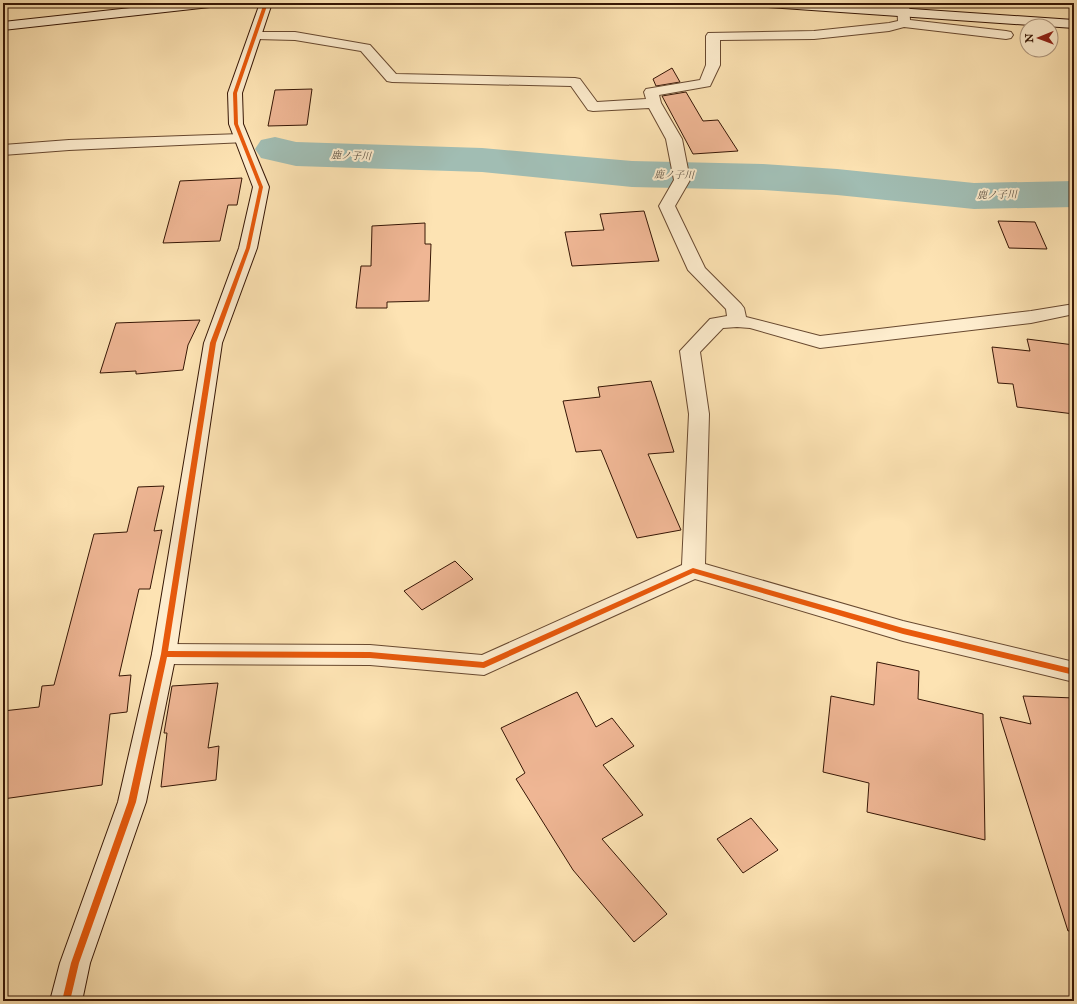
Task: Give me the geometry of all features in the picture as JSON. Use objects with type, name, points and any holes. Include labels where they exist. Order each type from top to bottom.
[{"type":"street","points":[[3,15],[106,3]]},
{"type":"street","points":[[3,26],[210,3]]},
{"type":"street","points":[[66,1001],[75,963],[132,802],[164,654],[213,343],[248,248],[261,187],[236,124],[235,93],[266,3]]},
{"type":"street","points":[[768,3],[904,10],[1074,14]]},
{"type":"street","points":[[904,10],[1074,24]]},
{"type":"street","points":[[904,10],[1006,35]]},
{"type":"street","points":[[737,321],[735,308],[698,270],[667,206],[682,180],[674,139],[654,103],[651,92],[705,83],[712,66],[713,36],[814,35],[889,27],[904,10]]},
{"type":"street","points":[[256,35],[295,36],[365,48],[392,78],[575,82],[593,107],[654,103]]},
{"type":"street","points":[[3,150],[69,145],[241,139]]},
{"type":"street","points":[[693,570],[699,414],[690,351],[717,323],[737,321],[751,323],[820,342],[1031,317],[1074,309]]},
{"type":"street","points":[[164,654],[370,655],[484,665],[693,570],[903,631],[1074,672]]},
{"type":"building","points":[[672,68],[680,82],[656,86],[653,79]]},
{"type":"building","points":[[312,89],[307,125],[268,126],[275,90]]},
{"type":"building","points":[[686,92],[703,121],[718,120],[738,151],[693,154],[662,96]]},
{"type":"building","points":[[242,178],[237,205],[228,205],[220,241],[163,243],[180,181]]},
{"type":"building","points":[[644,211],[659,261],[572,266],[565,232],[604,230],[600,214]]},
{"type":"building","points":[[998,221],[1035,222],[1047,249],[1009,248]]},
{"type":"building","points":[[425,223],[425,244],[431,244],[429,301],[387,302],[387,308],[356,308],[361,266],[371,266],[372,226]]},
{"type":"building","points":[[200,320],[188,345],[183,370],[136,374],[136,371],[100,373],[116,323]]},
{"type":"building","points":[[1027,339],[1074,345],[1074,414],[1017,407],[1013,384],[998,383],[992,347],[1030,351]]},
{"type":"building","points":[[651,381],[674,452],[648,454],[681,530],[637,538],[601,450],[576,452],[563,401],[600,397],[598,387]]},
{"type":"building","points":[[164,486],[154,531],[162,530],[150,589],[139,589],[119,676],[131,675],[127,712],[110,714],[102,785],[3,799],[3,711],[39,707],[42,686],[54,685],[94,534],[127,532],[138,487]]},
{"type":"building","points":[[455,561],[473,579],[422,610],[404,591]]},
{"type":"building","points":[[877,662],[919,671],[918,699],[983,714],[985,840],[867,812],[869,783],[823,772],[831,696],[874,705]]},
{"type":"building","points":[[218,683],[208,748],[219,746],[216,780],[161,787],[167,733],[164,733],[172,686]]},
{"type":"building","points":[[577,692],[596,727],[612,718],[634,746],[603,765],[643,815],[602,839],[667,914],[634,942],[573,870],[516,779],[525,773],[501,728]]},
{"type":"building","points":[[1023,696],[1074,698],[1074,930],[1068,931],[1000,717],[1031,724]]},
{"type":"building","points":[[751,818],[778,850],[743,873],[717,839]]},
{"type":"waterway","name":"鹿ノ子川","points":[[275,149],[296,154],[482,160],[632,174],[763,177],[837,182],[974,196],[1074,194]]},
{"type":"cycle path","points":[[66,1001],[75,963],[132,802],[164,654],[213,343],[248,248],[261,187],[236,124],[235,93],[266,3]]},
{"type":"cycle path","points":[[164,654],[370,655],[484,665],[693,570],[903,631],[1074,672]]}]
